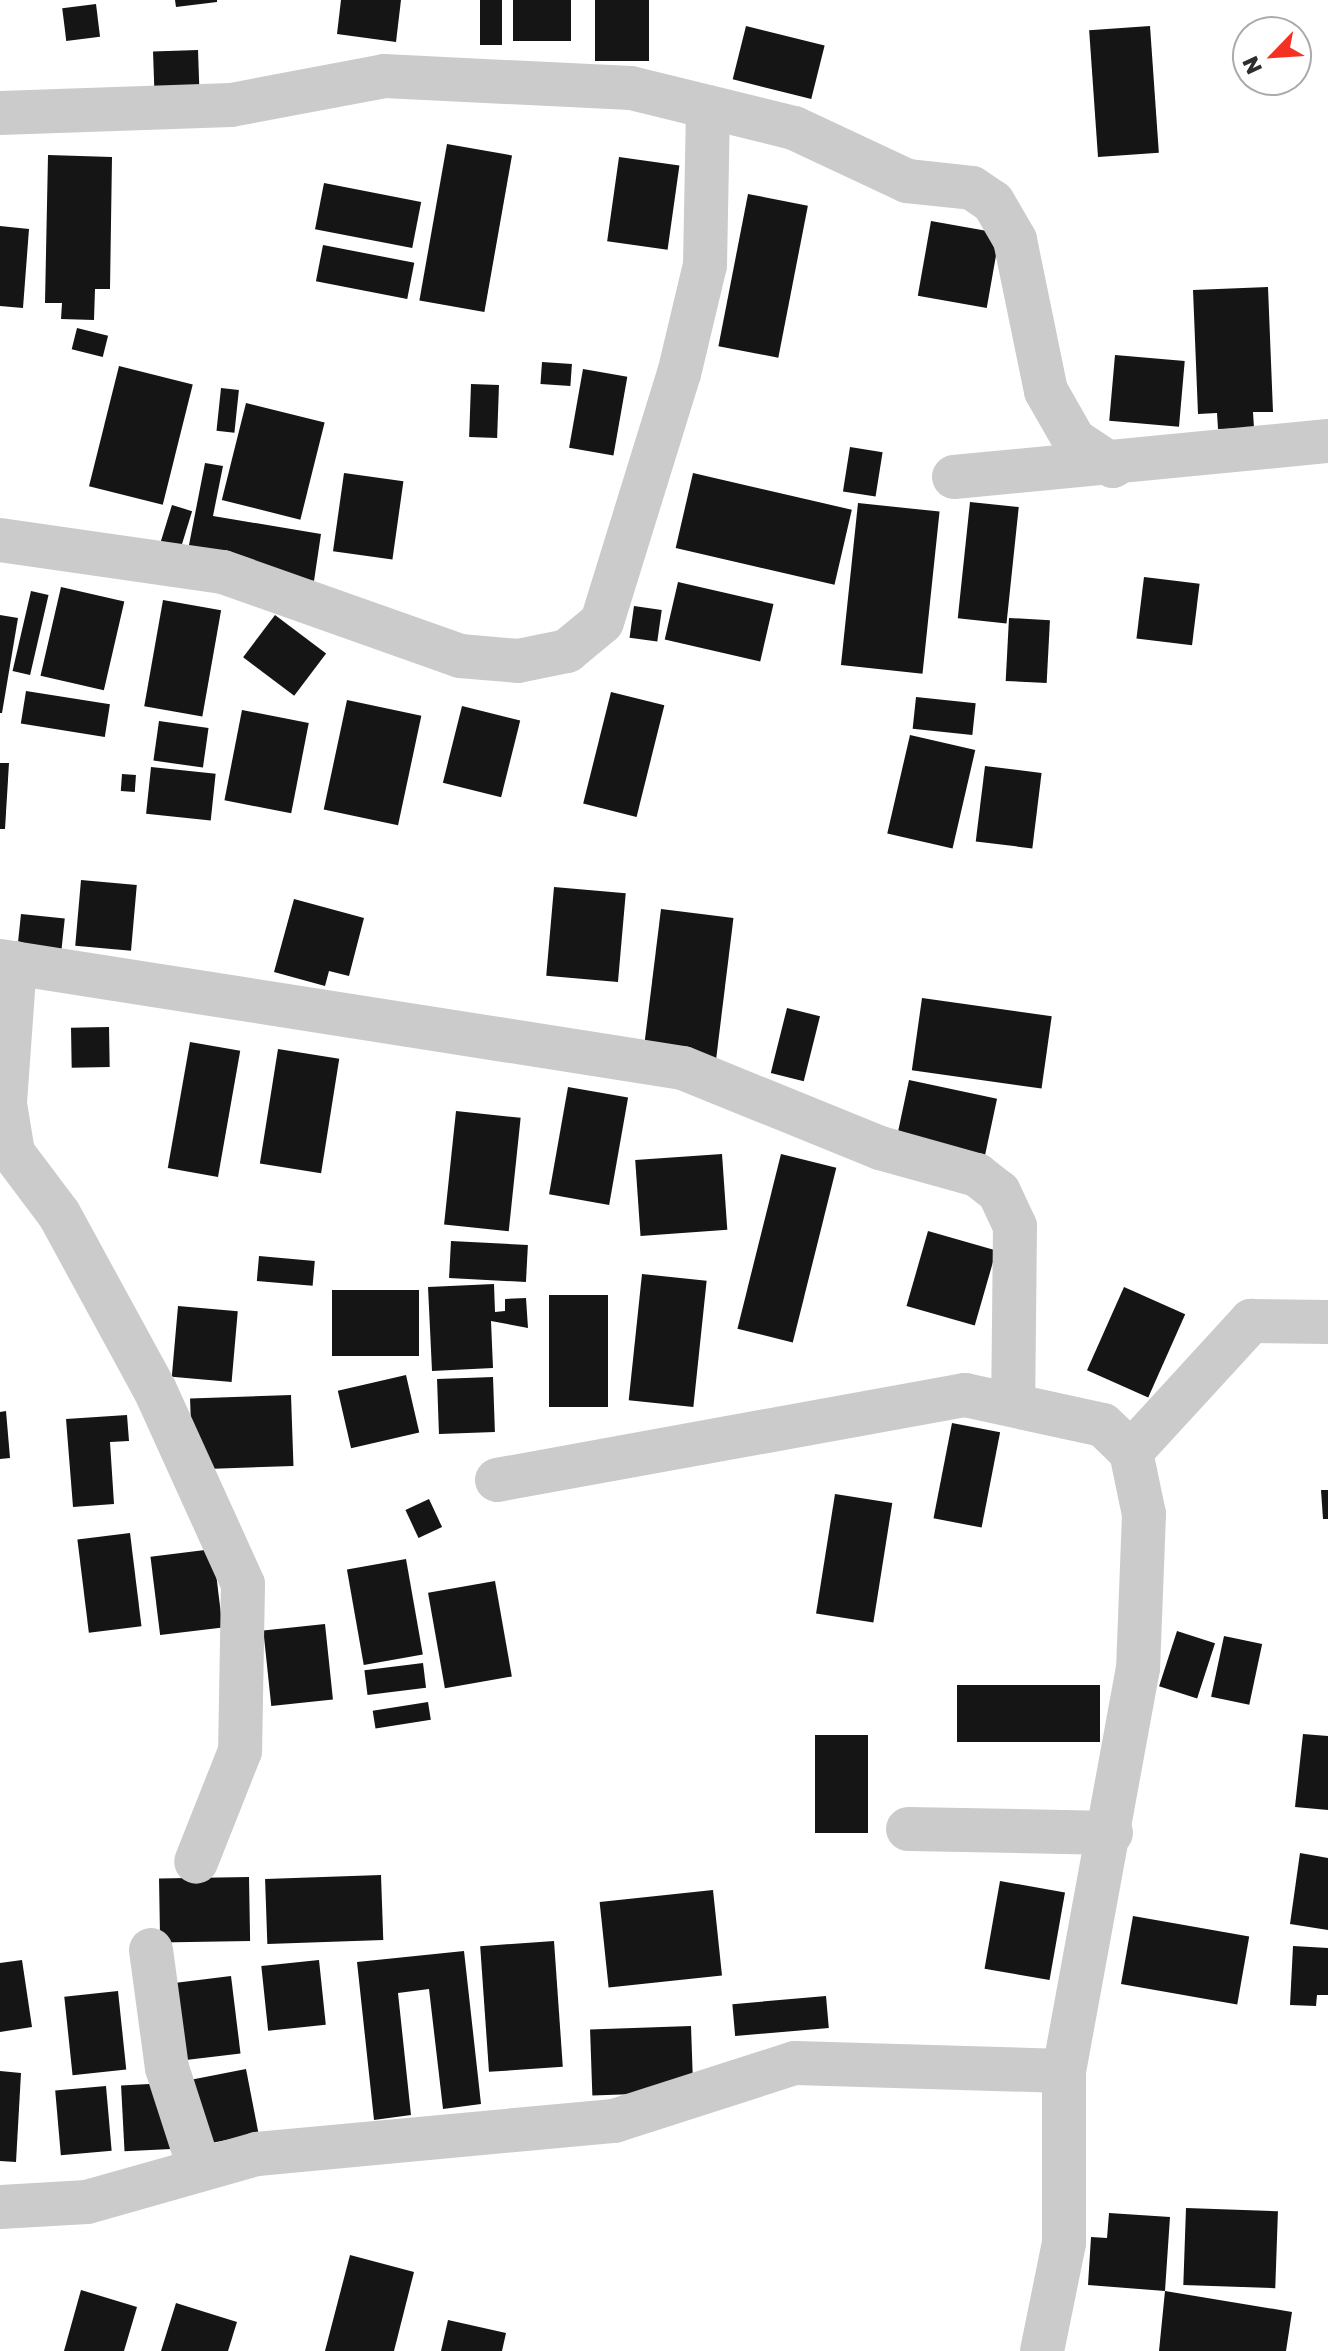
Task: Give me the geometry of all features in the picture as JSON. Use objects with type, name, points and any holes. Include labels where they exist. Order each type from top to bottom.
[{"type":"street","points":[[0,113],[231,105],[384,76],[631,88],[794,128],[907,181],[972,188],[993,202],[1015,240],[1046,391],[1074,440],[1113,466]]},
{"type":"street","points":[[0,540],[223,572],[460,656],[518,661],[567,651],[602,622],[679,374],[705,265],[708,107]]},
{"type":"street","points":[[954,477],[1113,466],[1328,441]]},
{"type":"street","points":[[196,1862],[240,1751],[243,1584],[155,1390],[59,1214],[13,1153],[5,1104],[7,962],[683,1068],[880,1148],[977,1175],[999,1192],[1015,1226],[1013,1404]]},
{"type":"street","points":[[1131,1452],[1251,1321],[1328,1322]]},
{"type":"street","points":[[497,1480],[965,1395],[1103,1425],[1131,1452],[1144,1514],[1138,1668],[1111,1833],[1064,2071],[1064,2243],[1042,2351]]},
{"type":"street","points":[[908,1829],[1111,1833]]},
{"type":"street","points":[[151,1950],[167,2068],[200,2170]]},
{"type":"street","points":[[0,2207],[87,2202],[257,2154],[614,2121],[795,2063],[1064,2071]]},
{"type":"building","points":[[175,0],[217,0],[217,2],[176,7]]},
{"type":"building","points":[[341,0],[401,0],[396,42],[337,34]]},
{"type":"building","points":[[480,0],[502,0],[502,45],[480,45]]},
{"type":"building","points":[[513,0],[571,0],[571,41],[513,41]]},
{"type":"building","points":[[595,0],[649,0],[649,61],[595,61]]},
{"type":"building","points":[[96,4],[100,37],[66,41],[62,8]]},
{"type":"building","points":[[746,26],[825,46],[811,99],[733,79]]},
{"type":"building","points":[[1150,26],[1159,153],[1098,157],[1089,30]]},
{"type":"building","points":[[198,50],[199,88],[154,90],[153,52]]},
{"type":"building","points":[[447,144],[512,155],[484,312],[419,301]]},
{"type":"building","points":[[48,155],[112,157],[110,289],[95,289],[94,320],[61,319],[62,303],[45,303]]},
{"type":"building","points":[[619,157],[679,165],[668,250],[607,241]]},
{"type":"building","points":[[324,183],[421,202],[412,248],[315,229]]},
{"type":"building","points":[[748,194],[808,206],[778,358],[718,346]]},
{"type":"building","points":[[931,221],[1000,233],[987,308],[918,296]]},
{"type":"building","points":[[0,226],[29,229],[23,308],[0,306]]},
{"type":"building","points":[[323,245],[414,263],[407,299],[316,281]]},
{"type":"building","points":[[1268,287],[1273,412],[1253,412],[1254,428],[1218,429],[1217,413],[1198,414],[1193,290]]},
{"type":"building","points":[[77,328],[108,336],[103,357],[72,349]]},
{"type":"building","points":[[1115,355],[1185,361],[1179,427],[1109,421]]},
{"type":"building","points":[[542,362],[572,364],[570,386],[540,384]]},
{"type":"building","points":[[119,366],[193,384],[163,505],[89,486]]},
{"type":"building","points":[[583,369],[627,377],[613,456],[569,448]]},
{"type":"building","points":[[471,384],[499,385],[497,438],[469,437]]},
{"type":"building","points":[[221,388],[239,390],[234,433],[217,431]]},
{"type":"building","points":[[246,403],[325,423],[300,520],[222,500]]},
{"type":"building","points":[[850,447],[883,452],[876,497],[843,491]]},
{"type":"building","points":[[205,463],[223,466],[213,516],[321,534],[314,581],[188,550]]},
{"type":"building","points":[[344,473],[403,481],[392,560],[333,551]]},
{"type":"building","points":[[693,473],[852,510],[835,585],[676,548]]},
{"type":"building","points":[[970,502],[1019,507],[1007,623],[958,618]]},
{"type":"building","points":[[858,503],[940,512],[923,674],[841,665]]},
{"type":"building","points":[[172,505],[192,511],[181,547],[161,541]]},
{"type":"building","points":[[1144,577],[1200,584],[1192,645],[1136,639]]},
{"type":"building","points":[[678,582],[773,604],[760,662],[665,639]]},
{"type":"building","points":[[61,587],[124,602],[104,690],[41,676]]},
{"type":"building","points":[[31,591],[49,595],[30,675],[13,671]]},
{"type":"building","points":[[163,600],[221,610],[202,717],[144,706]]},
{"type":"building","points":[[634,606],[662,610],[657,642],[630,638]]},
{"type":"building","points":[[0,615],[18,618],[2,713],[0,713]]},
{"type":"building","points":[[275,615],[326,654],[294,696],[243,657]]},
{"type":"building","points":[[1009,618],[1050,620],[1047,683],[1006,681]]},
{"type":"building","points":[[26,691],[110,704],[105,737],[21,724]]},
{"type":"building","points":[[611,692],[664,705],[637,817],[583,804]]},
{"type":"building","points":[[916,697],[976,703],[972,735],[913,729]]},
{"type":"building","points":[[347,700],[421,716],[398,825],[324,810]]},
{"type":"building","points":[[462,706],[520,721],[501,797],[443,783]]},
{"type":"building","points":[[242,710],[309,723],[291,813],[224,800]]},
{"type":"building","points":[[159,721],[209,728],[203,768],[153,761]]},
{"type":"building","points":[[910,735],[975,750],[953,848],[887,833]]},
{"type":"building","points":[[0,763],[9,763],[5,829],[0,829]]},
{"type":"building","points":[[985,766],[1042,773],[1032,848],[976,841]]},
{"type":"building","points":[[151,767],[216,774],[211,821],[146,814]]},
{"type":"building","points":[[122,774],[136,775],[135,792],[121,791]]},
{"type":"building","points":[[81,880],[137,885],[131,951],[75,946]]},
{"type":"building","points":[[554,887],[626,893],[618,982],[546,976]]},
{"type":"building","points":[[294,899],[364,918],[349,976],[329,971],[325,986],[274,972]]},
{"type":"building","points":[[661,909],[733,918],[715,1070],[642,1061]]},
{"type":"building","points":[[21,914],[65,919],[61,950],[18,946]]},
{"type":"building","points":[[922,998],[1052,1016],[1042,1089],[912,1070]]},
{"type":"building","points":[[787,1008],[820,1016],[804,1081],[771,1073]]},
{"type":"building","points":[[109,1027],[110,1067],[72,1068],[71,1028]]},
{"type":"building","points":[[190,1042],[240,1051],[218,1177],[168,1168]]},
{"type":"building","points":[[278,1049],[339,1059],[321,1173],[260,1164]]},
{"type":"building","points":[[909,1080],[997,1099],[982,1168],[894,1149]]},
{"type":"building","points":[[568,1087],[628,1098],[609,1205],[549,1194]]},
{"type":"building","points":[[456,1111],[521,1118],[509,1231],[444,1224]]},
{"type":"building","points":[[722,1154],[727,1230],[641,1236],[635,1160]]},
{"type":"building","points":[[781,1154],[836,1168],[793,1342],[737,1329]]},
{"type":"building","points":[[928,1231],[996,1251],[975,1326],[907,1306]]},
{"type":"building","points":[[451,1241],[528,1245],[526,1282],[449,1278]]},
{"type":"building","points":[[259,1256],[315,1261],[313,1286],[257,1281]]},
{"type":"building","points":[[642,1274],[707,1281],[693,1407],[629,1400]]},
{"type":"building","points":[[494,1284],[495,1312],[505,1311],[505,1299],[526,1298],[528,1328],[491,1321],[493,1368],[432,1371],[428,1287]]},
{"type":"building","points":[[1124,1287],[1185,1314],[1148,1397],[1087,1370]]},
{"type":"building","points":[[332,1290],[419,1290],[419,1356],[332,1356]]},
{"type":"building","points":[[549,1295],[608,1295],[608,1407],[549,1407]]},
{"type":"building","points":[[178,1306],[238,1311],[232,1382],[172,1377]]},
{"type":"building","points":[[406,1375],[419,1432],[351,1448],[338,1391]]},
{"type":"building","points":[[493,1377],[495,1432],[439,1434],[437,1379]]},
{"type":"building","points":[[291,1395],[293,1466],[193,1469],[190,1399]]},
{"type":"building","points":[[6,1411],[10,1458],[0,1459],[0,1412]]},
{"type":"building","points":[[127,1415],[129,1441],[110,1442],[114,1504],[73,1507],[66,1419]]},
{"type":"building","points":[[952,1423],[1000,1432],[982,1528],[933,1518]]},
{"type":"building","points":[[1321,1490],[1328,1490],[1328,1519],[1323,1519]]},
{"type":"building","points":[[835,1494],[892,1503],[873,1623],[816,1614]]},
{"type":"building","points":[[429,1499],[442,1527],[419,1538],[405,1510]]},
{"type":"building","points":[[130,1533],[141,1626],[89,1633],[77,1539]]},
{"type":"building","points":[[213,1549],[223,1627],[160,1635],[150,1557]]},
{"type":"building","points":[[406,1559],[423,1655],[364,1665],[347,1569]]},
{"type":"building","points":[[495,1581],[512,1677],[445,1688],[428,1593]]},
{"type":"building","points":[[325,1624],[333,1700],[271,1706],[263,1630]]},
{"type":"building","points":[[1177,1631],[1215,1643],[1197,1699],[1159,1686]]},
{"type":"building","points":[[1224,1636],[1262,1644],[1249,1705],[1211,1697]]},
{"type":"building","points":[[423,1663],[426,1688],[367,1695],[364,1670]]},
{"type":"building","points":[[957,1685],[1100,1685],[1100,1742],[957,1742]]},
{"type":"building","points":[[428,1702],[431,1720],[376,1729],[373,1711]]},
{"type":"building","points":[[1303,1734],[1328,1736],[1328,1810],[1295,1807]]},
{"type":"building","points":[[815,1735],[868,1735],[868,1833],[815,1833]]},
{"type":"building","points":[[1300,1853],[1328,1858],[1328,1930],[1290,1924]]},
{"type":"building","points":[[381,1875],[383,1940],[267,1944],[265,1879]]},
{"type":"building","points":[[249,1877],[250,1941],[160,1943],[159,1879]]},
{"type":"building","points":[[1000,1881],[1065,1892],[1050,1980],[985,1969]]},
{"type":"building","points":[[713,1890],[722,1976],[609,1987],[600,1902]]},
{"type":"building","points":[[1133,1916],[1249,1936],[1237,2004],[1121,1984]]},
{"type":"building","points":[[554,1941],[563,2067],[489,2072],[480,1946]]},
{"type":"building","points":[[1293,1946],[1328,1948],[1328,1995],[1317,1995],[1316,2006],[1290,2005]]},
{"type":"building","points":[[464,1951],[481,2104],[443,2109],[429,1989],[398,1993],[411,2115],[374,2120],[357,1962]]},
{"type":"building","points":[[22,1960],[32,2027],[0,2032],[0,1963]]},
{"type":"building","points":[[319,1960],[326,2025],[268,2031],[261,1966]]},
{"type":"building","points":[[231,1976],[241,2053],[186,2060],[176,1983]]},
{"type":"building","points":[[118,1991],[126,2070],[73,2075],[64,1997]]},
{"type":"building","points":[[826,1996],[829,2028],[735,2036],[732,2004]]},
{"type":"building","points":[[691,2026],[693,2092],[592,2095],[590,2030]]},
{"type":"building","points":[[246,2069],[259,2134],[195,2146],[182,2081]]},
{"type":"building","points":[[0,2071],[21,2073],[16,2162],[0,2161]]},
{"type":"building","points":[[168,2083],[171,2149],[125,2151],[121,2085]]},
{"type":"building","points":[[106,2086],[112,2151],[61,2155],[55,2090]]},
{"type":"building","points":[[1186,2208],[1278,2211],[1275,2288],[1183,2285]]},
{"type":"building","points":[[1109,2213],[1170,2217],[1165,2291],[1088,2285],[1091,2237],[1107,2238]]},
{"type":"building","points":[[350,2255],[414,2272],[394,2351],[325,2351]]},
{"type":"building","points":[[81,2290],[137,2307],[124,2351],[64,2351]]},
{"type":"building","points":[[1165,2291],[1292,2312],[1286,2351],[1159,2351]]},
{"type":"building","points":[[176,2303],[237,2322],[228,2351],[161,2351]]},
{"type":"building","points":[[448,2320],[506,2333],[502,2351],[441,2351]]}]
